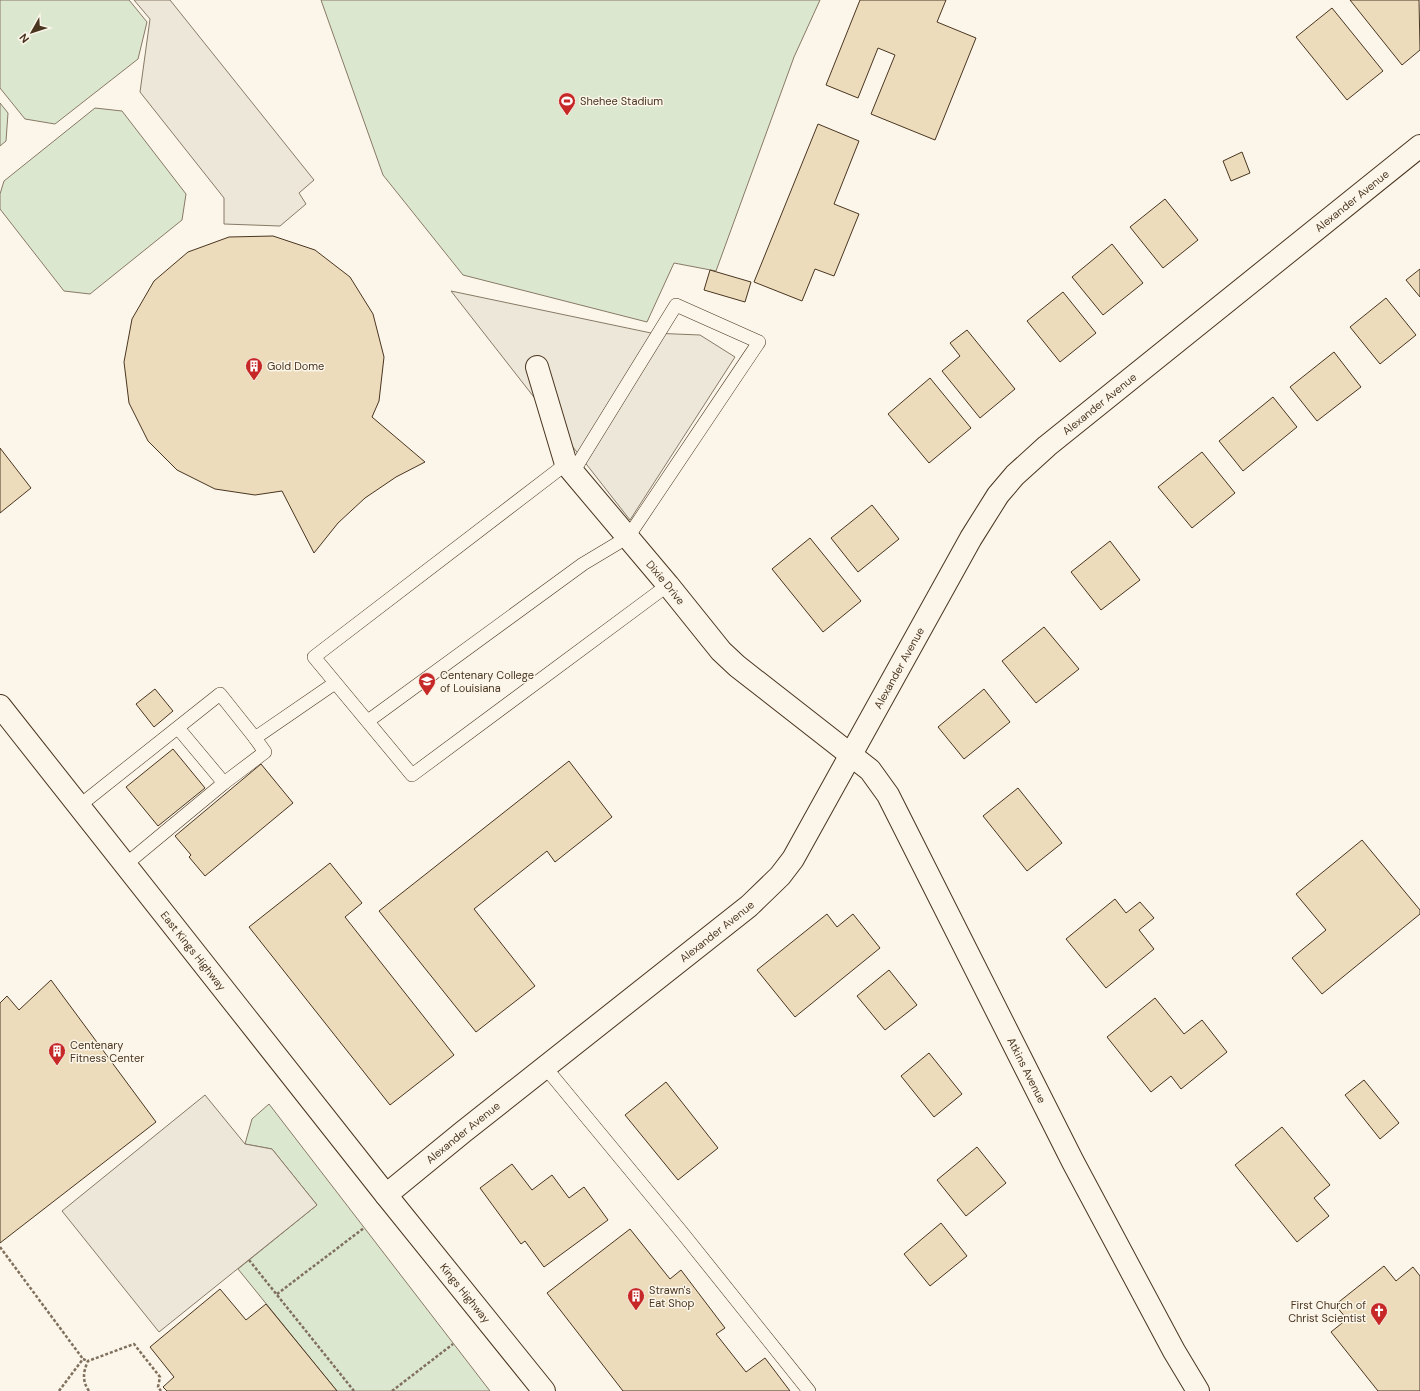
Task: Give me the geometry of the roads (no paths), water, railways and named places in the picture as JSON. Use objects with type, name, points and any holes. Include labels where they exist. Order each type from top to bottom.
[{"type":"street","name":"Alexander Avenue","points":[[386,1195],[463,1132],[749,906],[780,876],[793,859],[971,538],[998,495],[1015,475],[1047,446],[1420,146]]},
{"type":"street","name":"Dixie Drive","points":[[537,367],[570,468],[721,651],[737,666],[851,756]]},
{"type":"street","name":"East Kings Highway","points":[[0,706],[386,1195]]},
{"type":"street","name":"Atkins Avenue","points":[[851,756],[870,770],[888,795],[1073,1162],[1174,1351],[1198,1391]]},
{"type":"street","name":"Kings Highway","points":[[386,1195],[544,1391]]},
{"type":"lane","points":[[368,721],[583,564],[628,537],[759,342],[676,304],[570,468],[314,657],[412,775],[668,585]]},
{"type":"lane","points":[[255,738],[335,683]]},
{"type":"lane","points":[[78,806],[220,694],[265,752],[224,783],[126,865]]},
{"type":"lane","points":[[178,728],[224,783]]},
{"type":"lane","points":[[545,1068],[689,1242],[809,1391]]},
{"type":"place","name":"Shehee Stadium","points":[[567,116]]},
{"type":"place","name":"Gold Dome","points":[[254,381]]},
{"type":"place","name":"Centenary College of Louisiana","points":[[427,696]]},
{"type":"place","name":"Centenary Fitness Center","points":[[57,1066]]},
{"type":"place","name":"Strawn's Eat Shop","points":[[636,1311]]},
{"type":"place","name":"First Church of Christ Scientist","points":[[1379,1326]]}]
